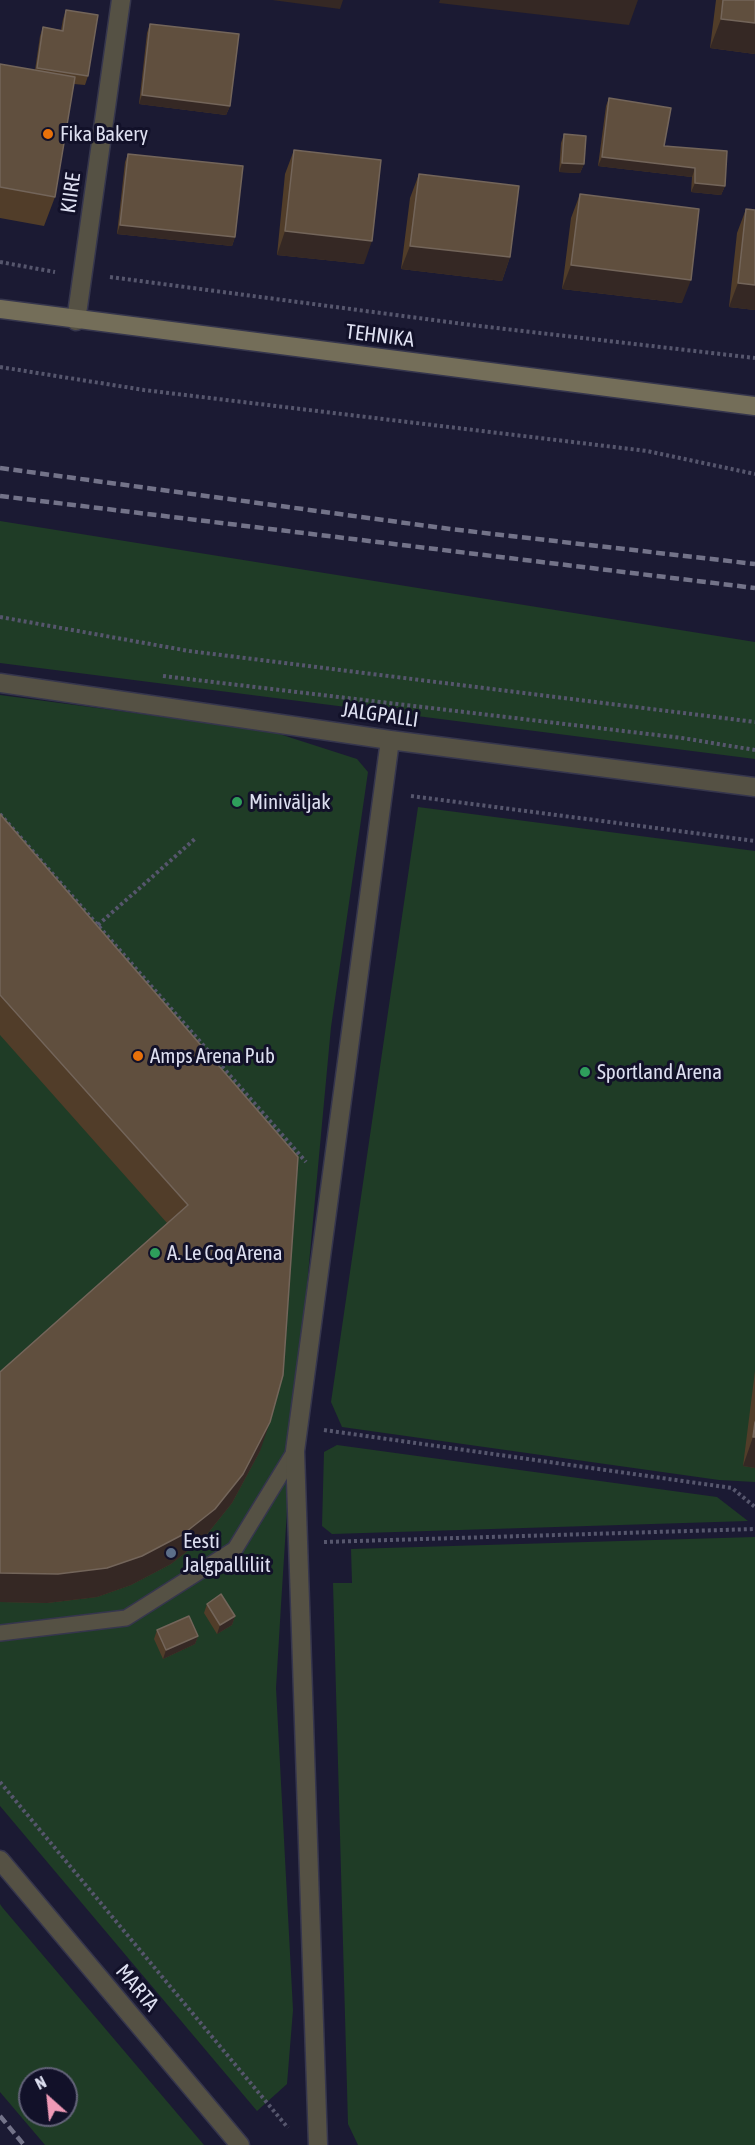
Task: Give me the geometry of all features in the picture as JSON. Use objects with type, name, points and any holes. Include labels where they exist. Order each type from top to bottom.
[{"type":"main road","name":"TEHNIKA","points":[[0,309],[76,321],[755,406]]},
{"type":"street","name":"KIIRE","points":[[76,321],[121,0]]},
{"type":"street","name":"JALGPALLI","points":[[0,683],[390,740],[755,787]]},
{"type":"street","points":[[318,2145],[295,1451],[390,740]]},
{"type":"street","name":"MARTA","points":[[0,1860],[240,2145]]},
{"type":"lane","points":[[0,1634],[126,1618],[235,1549],[295,1451]]},
{"type":"path","points":[[0,262],[58,273],[83,273],[471,326],[755,358]]},
{"type":"path","points":[[0,366],[144,390],[647,451],[755,474]]},
{"type":"path","points":[[0,617],[189,651],[755,722]]},
{"type":"path","points":[[157,675],[682,738],[755,750]]},
{"type":"path","points":[[383,791],[755,841]]},
{"type":"path","points":[[0,814],[330,1190]]},
{"type":"path","points":[[98,925],[196,838]]},
{"type":"path","points":[[299,1426],[732,1488],[755,1507]]},
{"type":"path","points":[[299,1543],[755,1529]]},
{"type":"path","points":[[0,1782],[288,2128]]},
{"type":"green space","points":[[0,521],[755,642],[755,759],[0,663]]},
{"type":"green space","name":"A. Le Coq Arena","points":[[0,695],[270,731],[357,759],[368,772],[331,1027],[289,1479],[281,1605],[276,1688],[293,2010],[287,2084],[257,2111],[0,1806]]},
{"type":"green space","name":"Sportland Arena","points":[[418,807],[755,851],[755,1482],[719,1480],[342,1427],[331,1402]]},
{"type":"green space","points":[[337,1445],[717,1497],[748,1521],[332,1534],[322,1526],[324,1452]]},
{"type":"green space","points":[[755,1537],[755,2145],[358,2145],[348,2124],[333,1583],[352,1583],[351,1549]]},
{"type":"green space","points":[[0,1904],[204,2145],[45,2145],[30,2127],[78,2127],[78,2067],[18,2067],[18,2113],[0,2092]]},
{"type":"building","points":[[723,0],[755,0],[755,23],[721,19]]},
{"type":"building","points":[[66,10],[98,15],[88,76],[37,68],[43,27],[63,31]]},
{"type":"building","points":[[150,24],[239,34],[230,106],[142,95]]},
{"type":"building","points":[[0,64],[75,77],[55,197],[0,187]]},
{"type":"building","points":[[609,98],[671,108],[664,146],[727,151],[725,186],[695,183],[695,168],[602,157]]},
{"type":"building","points":[[564,134],[586,136],[584,164],[562,163]]},
{"type":"building","points":[[294,150],[381,160],[372,241],[285,231]]},
{"type":"building","points":[[128,154],[243,166],[235,237],[120,225]]},
{"type":"building","points":[[419,174],[519,186],[510,257],[410,246]]},
{"type":"building","points":[[580,194],[699,209],[691,280],[571,265]]},
{"type":"building","points":[[746,209],[755,210],[755,285],[738,283]]},
{"type":"building","points":[[0,814],[298,1157],[283,1375],[270,1422],[243,1474],[215,1509],[182,1535],[142,1556],[107,1568],[58,1574],[0,1573],[0,1372],[188,1205],[0,995]]},
{"type":"building","points":[[221,1594],[235,1616],[220,1625],[207,1604]]},
{"type":"building","points":[[189,1616],[198,1636],[166,1650],[157,1630]]},
{"type":"railway","points":[[0,468],[450,529],[755,564]]},
{"type":"railway","points":[[0,496],[755,588]]},
{"type":"railway","points":[[0,2116],[24,2145]]},
{"type":"place","name":"Fika Bakery","points":[[48,134]]},
{"type":"place","name":"Miniväljak","points":[[237,802]]},
{"type":"place","name":"Amps Arena Pub","points":[[138,1056]]},
{"type":"place","name":"Sportland Arena","points":[[585,1072]]},
{"type":"place","name":"A. Le Coq Arena","points":[[155,1253]]},
{"type":"place","name":"Eesti Jalgpalliliit","points":[[171,1553]]}]
